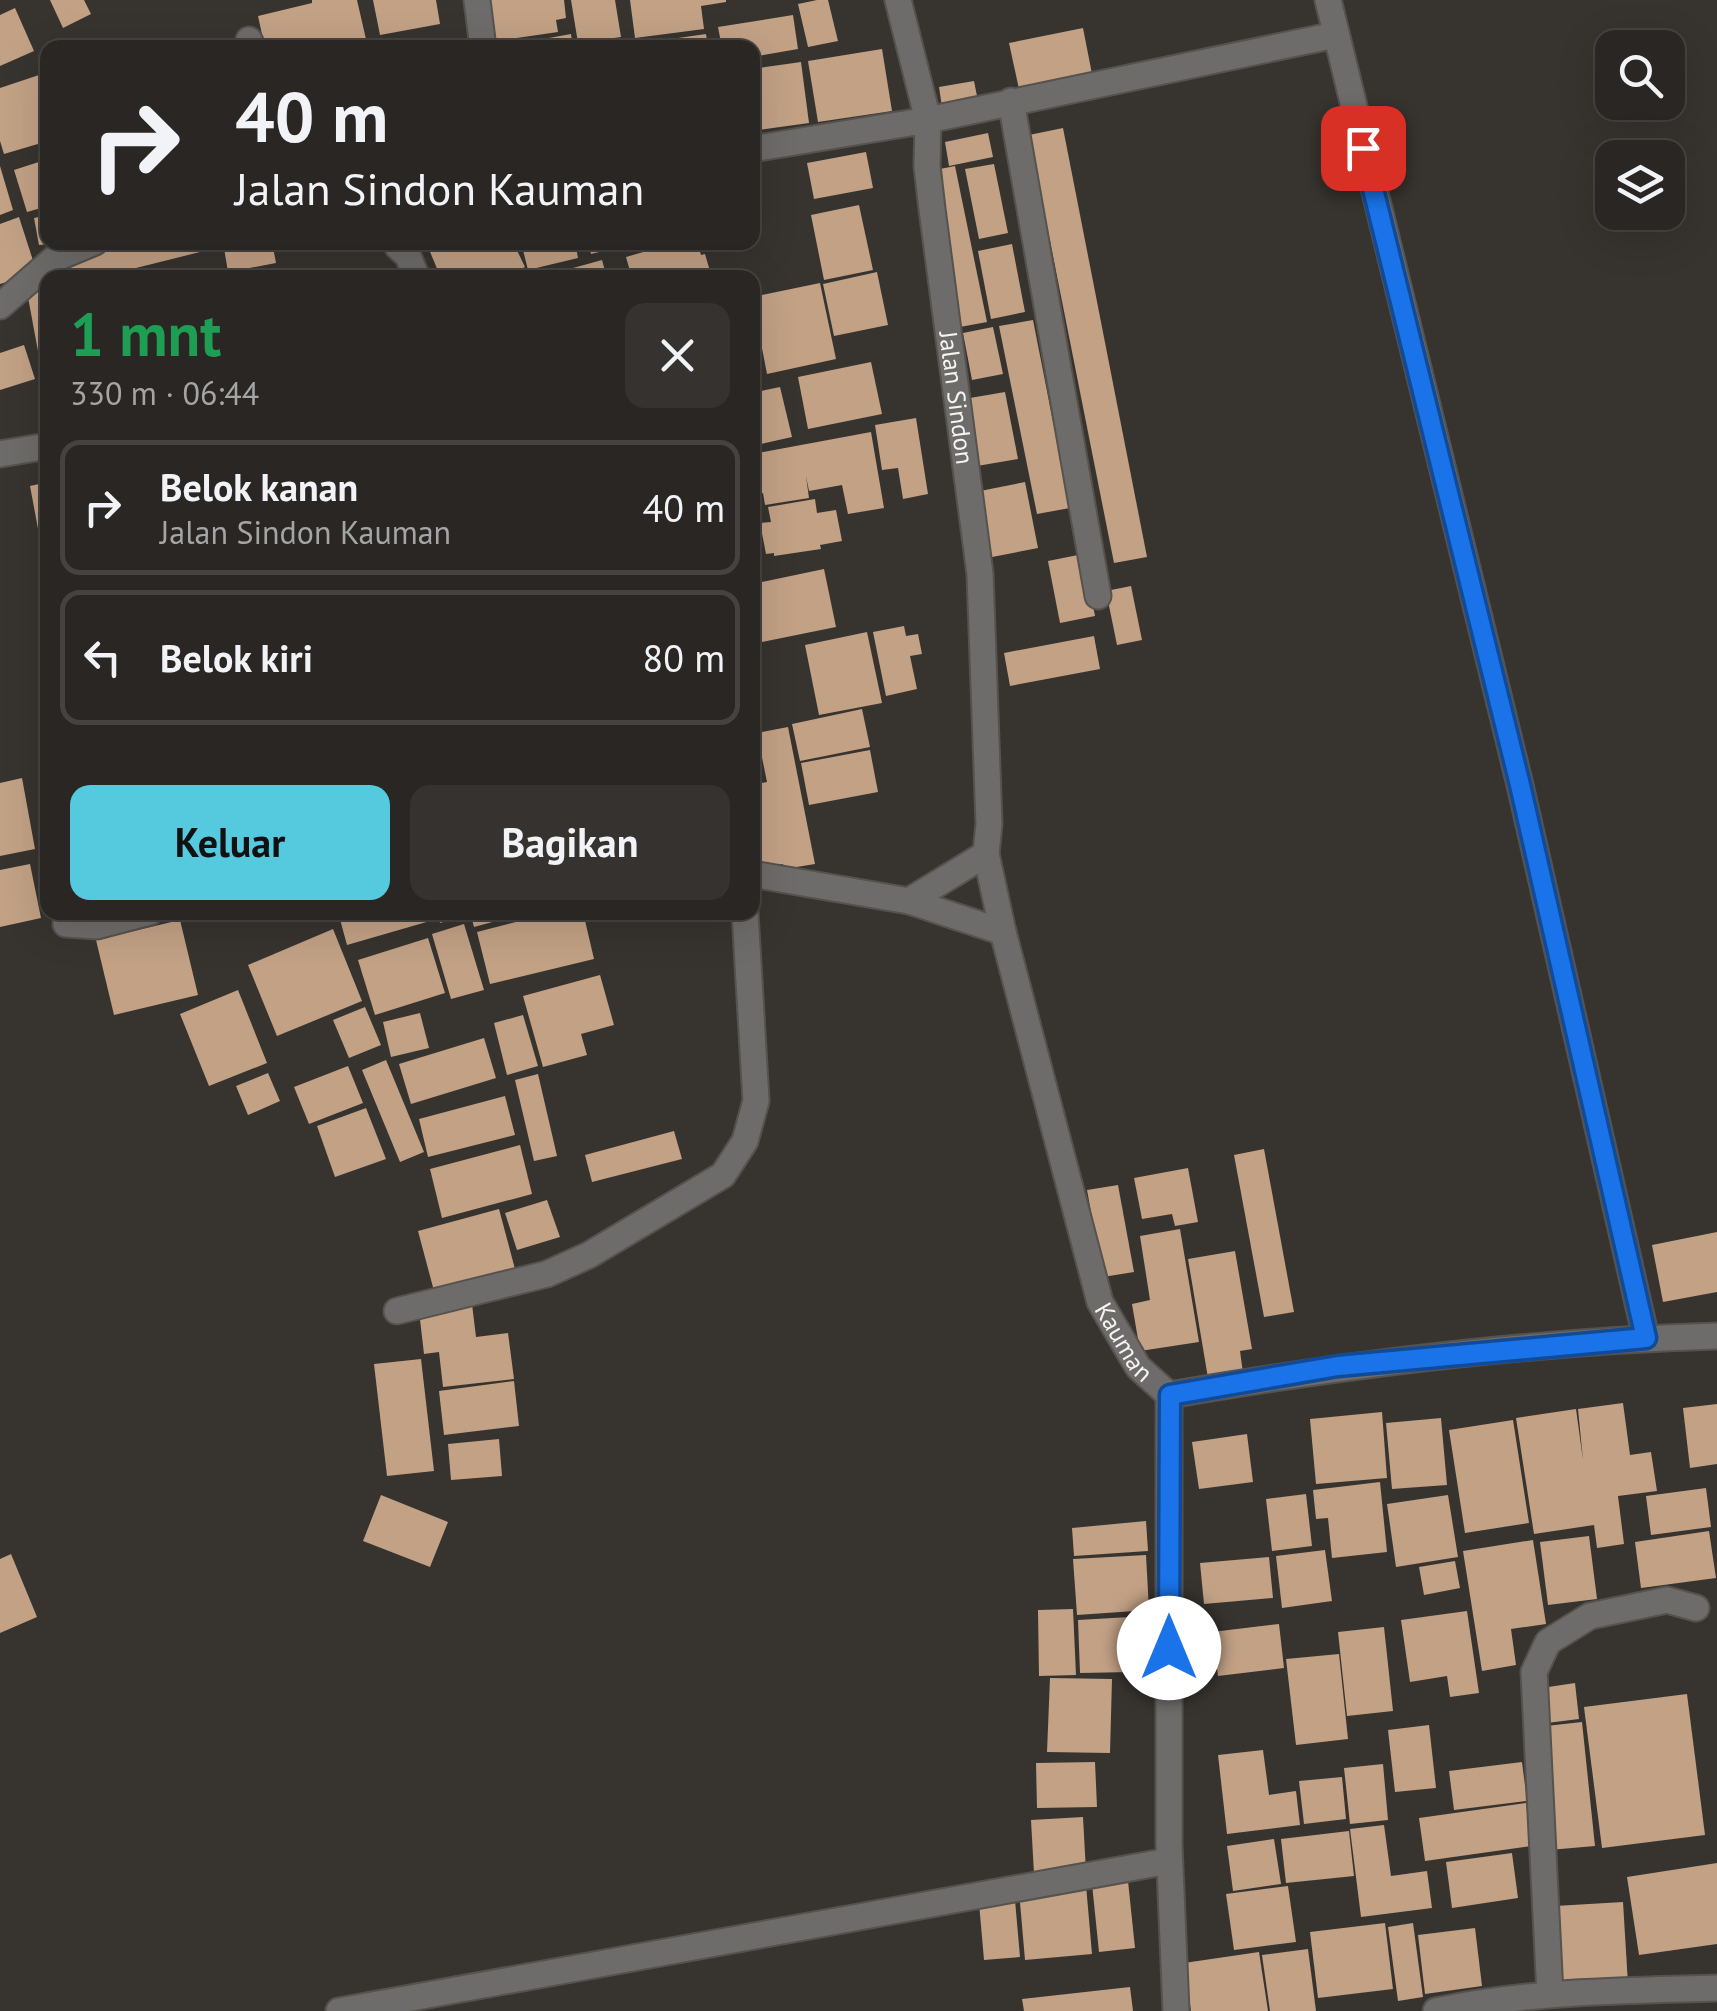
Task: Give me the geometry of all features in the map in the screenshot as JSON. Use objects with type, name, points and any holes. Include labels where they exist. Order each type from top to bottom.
[{"type":"street","points":[[476,0],[482,40]]},
{"type":"street","name":"Jalan Sindon","points":[[898,0],[928,120],[930,194],[980,574],[989,824],[986,854]]},
{"type":"street","points":[[1328,0],[1520,785],[1646,1338]]},
{"type":"street","points":[[760,148],[928,120],[1335,35]]},
{"type":"street","points":[[1012,101],[1098,596]]},
{"type":"street","points":[[41,270],[54,259],[76,250]]},
{"type":"street","points":[[0,306],[40,271]]},
{"type":"street","points":[[0,454],[40,447]]},
{"type":"street","points":[[909,900],[986,854]]},
{"type":"street","name":"Kauman","points":[[986,854],[1002,932],[1100,1302],[1138,1367],[1170,1395],[1169,1861],[1176,2011]]},
{"type":"street","points":[[760,875],[909,900],[1002,932]]},
{"type":"street","points":[[66,924],[97,926],[120,920]]},
{"type":"street","points":[[397,1310],[547,1274],[589,1255],[723,1175],[746,1141],[756,1101],[745,920]]},
{"type":"street","points":[[1170,1395],[1338,1366],[1646,1338],[1717,1336]]},
{"type":"street","points":[[1550,1994],[1534,1672],[1548,1642],[1590,1616],[1668,1600],[1696,1608]]},
{"type":"street","points":[[339,2011],[1169,1861]]},
{"type":"street","points":[[1436,2011],[1550,1994],[1627,2001],[1717,1988]]},
{"type":"building","points":[[50,0],[84,0],[91,14],[63,28]]},
{"type":"building","points":[[357,0],[366,40],[263,40],[258,16],[312,3]]},
{"type":"building","points":[[373,0],[436,0],[440,24],[380,35]]},
{"type":"building","points":[[484,0],[564,0],[566,18],[556,20],[558,32],[490,40]]},
{"type":"building","points":[[571,0],[615,0],[621,37],[578,40]]},
{"type":"building","points":[[630,0],[726,2],[701,6],[704,29],[635,38]]},
{"type":"building","points":[[828,0],[838,41],[808,47],[798,4]]},
{"type":"building","points":[[15,8],[34,51],[0,66],[0,15]]},
{"type":"building","points":[[793,15],[798,49],[760,56],[760,40],[720,40],[718,27]]},
{"type":"building","points":[[1083,28],[1092,74],[1019,89],[1009,43]]},
{"type":"building","points":[[571,34],[572,40],[538,40]]},
{"type":"building","points":[[706,34],[707,40],[664,40]]},
{"type":"building","points":[[882,49],[892,111],[818,122],[808,61]]},
{"type":"building","points":[[801,62],[809,123],[760,130],[760,68]]},
{"type":"building","points":[[40,75],[40,143],[4,154],[0,141],[0,88]]},
{"type":"building","points":[[974,81],[978,101],[942,107],[939,87]]},
{"type":"building","points":[[1063,128],[1147,557],[1114,563],[1029,135]]},
{"type":"building","points":[[988,133],[993,157],[949,166],[945,142]]},
{"type":"building","points":[[866,152],[873,188],[814,199],[807,163]]},
{"type":"building","points":[[40,162],[40,208],[27,212],[14,170]]},
{"type":"building","points":[[994,164],[1008,233],[979,239],[965,169]]},
{"type":"building","points":[[0,166],[13,210],[0,215]]},
{"type":"building","points":[[955,166],[987,322],[960,327],[930,171]]},
{"type":"building","points":[[859,205],[873,270],[824,280],[811,215]]},
{"type":"building","points":[[19,217],[37,273],[0,284],[0,224]]},
{"type":"building","points":[[40,217],[40,245],[39,245],[34,218]]},
{"type":"building","points":[[1012,244],[1025,312],[991,319],[978,251]]},
{"type":"building","points":[[91,250],[208,250],[128,270],[70,270],[67,256]]},
{"type":"building","points":[[224,250],[274,250],[276,263],[228,270]]},
{"type":"building","points":[[429,250],[517,250],[525,267],[519,270],[438,270]]},
{"type":"building","points":[[523,250],[576,250],[578,258],[528,270]]},
{"type":"building","points":[[650,250],[699,250],[701,255],[705,254],[710,270],[630,270],[626,257]]},
{"type":"building","points":[[602,260],[605,270],[566,270]]},
{"type":"building","points":[[877,272],[888,325],[834,336],[823,284]]},
{"type":"building","points":[[820,283],[836,359],[767,374],[760,338],[760,295]]},
{"type":"building","points":[[40,290],[40,351],[38,351],[27,292]]},
{"type":"building","points":[[1033,320],[1070,508],[1037,514],[999,326]]},
{"type":"building","points":[[993,327],[1003,374],[972,380],[963,333]]},
{"type":"building","points":[[24,345],[35,379],[0,390],[0,353]]},
{"type":"building","points":[[871,362],[882,414],[808,429],[798,377]]},
{"type":"building","points":[[780,387],[792,437],[760,444],[760,391]]},
{"type":"building","points":[[1005,392],[1018,459],[977,466],[964,399]]},
{"type":"building","points":[[916,418],[928,494],[903,499],[898,468],[882,470],[875,425]]},
{"type":"building","points":[[871,432],[884,508],[848,514],[842,485],[809,491],[806,476],[809,498],[765,505],[760,494],[760,453]]},
{"type":"building","points":[[1025,482],[1038,548],[987,558],[975,492]]},
{"type":"building","points":[[40,484],[40,539],[30,486]]},
{"type":"building","points":[[815,499],[817,513],[836,510],[842,541],[820,545],[821,549],[766,554],[760,523],[771,522],[768,507]]},
{"type":"building","points":[[1083,554],[1095,616],[1060,623],[1048,561]]},
{"type":"building","points":[[824,569],[836,627],[760,642],[760,582]]},
{"type":"building","points":[[1131,586],[1142,640],[1117,645],[1106,591]]},
{"type":"building","points":[[904,626],[906,636],[918,634],[922,654],[910,656],[917,689],[886,696],[873,632]]},
{"type":"building","points":[[867,632],[882,703],[819,715],[805,645]]},
{"type":"building","points":[[1094,636],[1100,669],[1010,686],[1004,653]]},
{"type":"building","points":[[862,709],[870,747],[800,761],[792,724]]},
{"type":"building","points":[[788,727],[815,864],[760,868],[760,783],[767,782],[760,732]]},
{"type":"building","points":[[870,750],[878,792],[809,805],[801,763]]},
{"type":"building","points":[[22,778],[35,849],[0,856],[0,783]]},
{"type":"building","points":[[30,864],[40,918],[0,927],[0,870]]},
{"type":"building","points":[[180,920],[198,995],[114,1015],[96,940]]},
{"type":"building","points":[[340,920],[430,921],[347,945]]},
{"type":"building","points":[[472,920],[500,920],[474,927]]},
{"type":"building","points":[[524,920],[585,920],[594,959],[490,984],[477,932]]},
{"type":"building","points":[[464,924],[484,990],[451,999],[432,934]]},
{"type":"building","points":[[333,929],[362,1001],[277,1036],[248,965]]},
{"type":"building","points":[[428,938],[445,993],[375,1015],[358,960]]},
{"type":"building","points":[[600,975],[614,1025],[581,1034],[587,1055],[543,1067],[523,996]]},
{"type":"building","points":[[238,990],[267,1063],[209,1086],[180,1014]]},
{"type":"building","points":[[365,1007],[381,1045],[349,1058],[333,1020]]},
{"type":"building","points":[[420,1013],[429,1048],[391,1057],[383,1022]]},
{"type":"building","points":[[523,1015],[538,1066],[507,1075],[494,1023]]},
{"type":"building","points":[[484,1038],[496,1078],[411,1104],[399,1064]]},
{"type":"building","points":[[386,1060],[424,1152],[400,1162],[362,1070]]},
{"type":"building","points":[[348,1066],[363,1103],[309,1124],[294,1087]]},
{"type":"building","points":[[268,1073],[280,1101],[248,1115],[236,1086]]},
{"type":"building","points":[[538,1074],[557,1156],[534,1161],[515,1080]]},
{"type":"building","points":[[505,1096],[515,1135],[428,1157],[419,1119]]},
{"type":"building","points":[[366,1108],[386,1159],[335,1177],[317,1126]]},
{"type":"building","points":[[674,1131],[682,1159],[592,1182],[585,1155]]},
{"type":"building","points":[[520,1145],[532,1194],[442,1218],[430,1169]]},
{"type":"building","points":[[1264,1149],[1294,1312],[1264,1317],[1234,1155]]},
{"type":"building","points":[[1188,1168],[1198,1222],[1175,1226],[1172,1214],[1142,1219],[1134,1178]]},
{"type":"building","points":[[1118,1185],[1134,1272],[1103,1277],[1087,1190]]},
{"type":"building","points":[[547,1200],[560,1237],[517,1250],[505,1213]]},
{"type":"building","points":[[499,1209],[515,1269],[434,1291],[418,1231]]},
{"type":"building","points":[[1180,1229],[1199,1342],[1140,1351],[1132,1304],[1150,1300],[1140,1236]]},
{"type":"building","points":[[1717,1232],[1717,1292],[1663,1302],[1652,1245]]},
{"type":"building","points":[[1235,1251],[1252,1349],[1240,1351],[1243,1373],[1208,1378],[1188,1259]]},
{"type":"building","points":[[472,1304],[476,1337],[508,1333],[514,1379],[443,1387],[439,1352],[424,1354],[419,1311]]},
{"type":"building","points":[[421,1359],[434,1471],[387,1476],[374,1364]]},
{"type":"building","points":[[514,1381],[519,1426],[444,1435],[439,1391]]},
{"type":"building","points":[[1623,1403],[1630,1455],[1651,1452],[1657,1491],[1618,1496],[1624,1544],[1597,1548],[1594,1525],[1534,1534],[1516,1418],[1576,1409],[1583,1460],[1578,1409]]},
{"type":"building","points":[[1717,1404],[1717,1464],[1690,1468],[1683,1408]]},
{"type":"building","points":[[1382,1412],[1387,1478],[1316,1484],[1310,1419]]},
{"type":"building","points":[[1441,1418],[1447,1485],[1392,1489],[1386,1423]]},
{"type":"building","points":[[1513,1420],[1529,1523],[1465,1533],[1449,1430]]},
{"type":"building","points":[[1247,1434],[1253,1482],[1199,1489],[1192,1442]]},
{"type":"building","points":[[499,1439],[502,1476],[451,1480],[448,1444]]},
{"type":"building","points":[[1380,1482],[1387,1552],[1332,1558],[1328,1518],[1316,1519],[1313,1490]]},
{"type":"building","points":[[1706,1488],[1711,1527],[1651,1535],[1646,1496]]},
{"type":"building","points":[[1306,1494],[1312,1546],[1272,1551],[1266,1499]]},
{"type":"building","points":[[381,1495],[448,1522],[430,1567],[363,1541]]},
{"type":"building","points":[[1448,1495],[1458,1557],[1396,1567],[1387,1504]]},
{"type":"building","points":[[1146,1521],[1148,1551],[1074,1556],[1072,1528]]},
{"type":"building","points":[[1709,1531],[1716,1578],[1641,1588],[1635,1542]]},
{"type":"building","points":[[1589,1536],[1597,1599],[1548,1605],[1540,1542]]},
{"type":"building","points":[[1533,1540],[1546,1624],[1511,1629],[1516,1665],[1482,1671],[1463,1551]]},
{"type":"building","points":[[1325,1550],[1332,1601],[1282,1608],[1276,1556]]},
{"type":"building","points":[[11,1554],[37,1617],[0,1633],[0,1559]]},
{"type":"building","points":[[1146,1555],[1149,1610],[1077,1615],[1073,1559]]},
{"type":"building","points":[[1269,1557],[1273,1598],[1204,1604],[1200,1563]]},
{"type":"building","points":[[1455,1561],[1460,1588],[1424,1595],[1419,1567]]},
{"type":"building","points":[[1073,1609],[1076,1675],[1039,1676],[1038,1610]]},
{"type":"building","points":[[1467,1611],[1479,1693],[1450,1697],[1447,1676],[1410,1682],[1401,1620]]},
{"type":"building","points":[[1130,1617],[1132,1672],[1080,1673],[1078,1620]]},
{"type":"building","points":[[1279,1624],[1284,1668],[1218,1676],[1212,1632]]},
{"type":"building","points":[[1384,1627],[1393,1711],[1347,1716],[1338,1632]]},
{"type":"building","points":[[1339,1654],[1348,1739],[1296,1745],[1286,1659]]},
{"type":"building","points":[[1050,1678],[1112,1679],[1110,1753],[1047,1752]]},
{"type":"building","points":[[1575,1683],[1579,1719],[1539,1724],[1535,1689]]},
{"type":"building","points":[[1687,1694],[1705,1835],[1602,1848],[1584,1707]]},
{"type":"building","points":[[1582,1722],[1595,1846],[1549,1850],[1537,1727]]},
{"type":"building","points":[[1429,1725],[1436,1788],[1395,1792],[1388,1730]]},
{"type":"building","points":[[1263,1750],[1269,1795],[1296,1791],[1300,1825],[1227,1834],[1218,1755]]},
{"type":"building","points":[[1095,1762],[1097,1807],[1037,1808],[1036,1763]]},
{"type":"building","points":[[1522,1762],[1527,1801],[1454,1810],[1449,1771]]},
{"type":"building","points":[[1383,1764],[1388,1820],[1350,1824],[1344,1768]]},
{"type":"building","points":[[1342,1777],[1346,1819],[1304,1824],[1299,1781]]},
{"type":"building","points":[[1526,1803],[1532,1846],[1425,1861],[1419,1818]]},
{"type":"building","points":[[1083,1817],[1086,1872],[1034,1874],[1031,1820]]},
{"type":"building","points":[[1384,1825],[1391,1876],[1427,1871],[1432,1908],[1361,1917],[1350,1829]]},
{"type":"building","points":[[1349,1831],[1354,1876],[1286,1883],[1281,1839]]},
{"type":"building","points":[[1274,1839],[1281,1884],[1233,1891],[1227,1846]]},
{"type":"building","points":[[1512,1853],[1518,1898],[1452,1908],[1446,1862]]},
{"type":"building","points":[[1717,1863],[1717,1944],[1639,1955],[1627,1877]]},
{"type":"building","points":[[1128,1881],[1135,1948],[1099,1952],[1092,1884]]},
{"type":"building","points":[[1086,1885],[1092,1954],[1025,1960],[1019,1891]]},
{"type":"building","points":[[1288,1886],[1296,1942],[1234,1950],[1226,1894]]},
{"type":"building","points":[[1015,1900],[1020,1957],[984,1960],[979,1903]]},
{"type":"building","points":[[1623,1902],[1628,1984],[1561,1988],[1555,1906]]},
{"type":"building","points":[[1385,1923],[1393,1989],[1318,1998],[1310,1932]]},
{"type":"building","points":[[1413,1923],[1423,1997],[1398,2001],[1388,1927]]},
{"type":"building","points":[[1475,1928],[1482,1986],[1425,1994],[1418,1935]]},
{"type":"building","points":[[1308,1949],[1316,2011],[1270,2011],[1262,1955]]},
{"type":"building","points":[[1259,1952],[1268,2011],[1191,2011],[1184,1963]]},
{"type":"building","points":[[1130,1987],[1133,2011],[1024,2011],[1022,1999]]},
{"type":"route","points":[[1169,1648],[1170,1395],[1338,1366],[1646,1338],[1520,785],[1363,148]]}]
